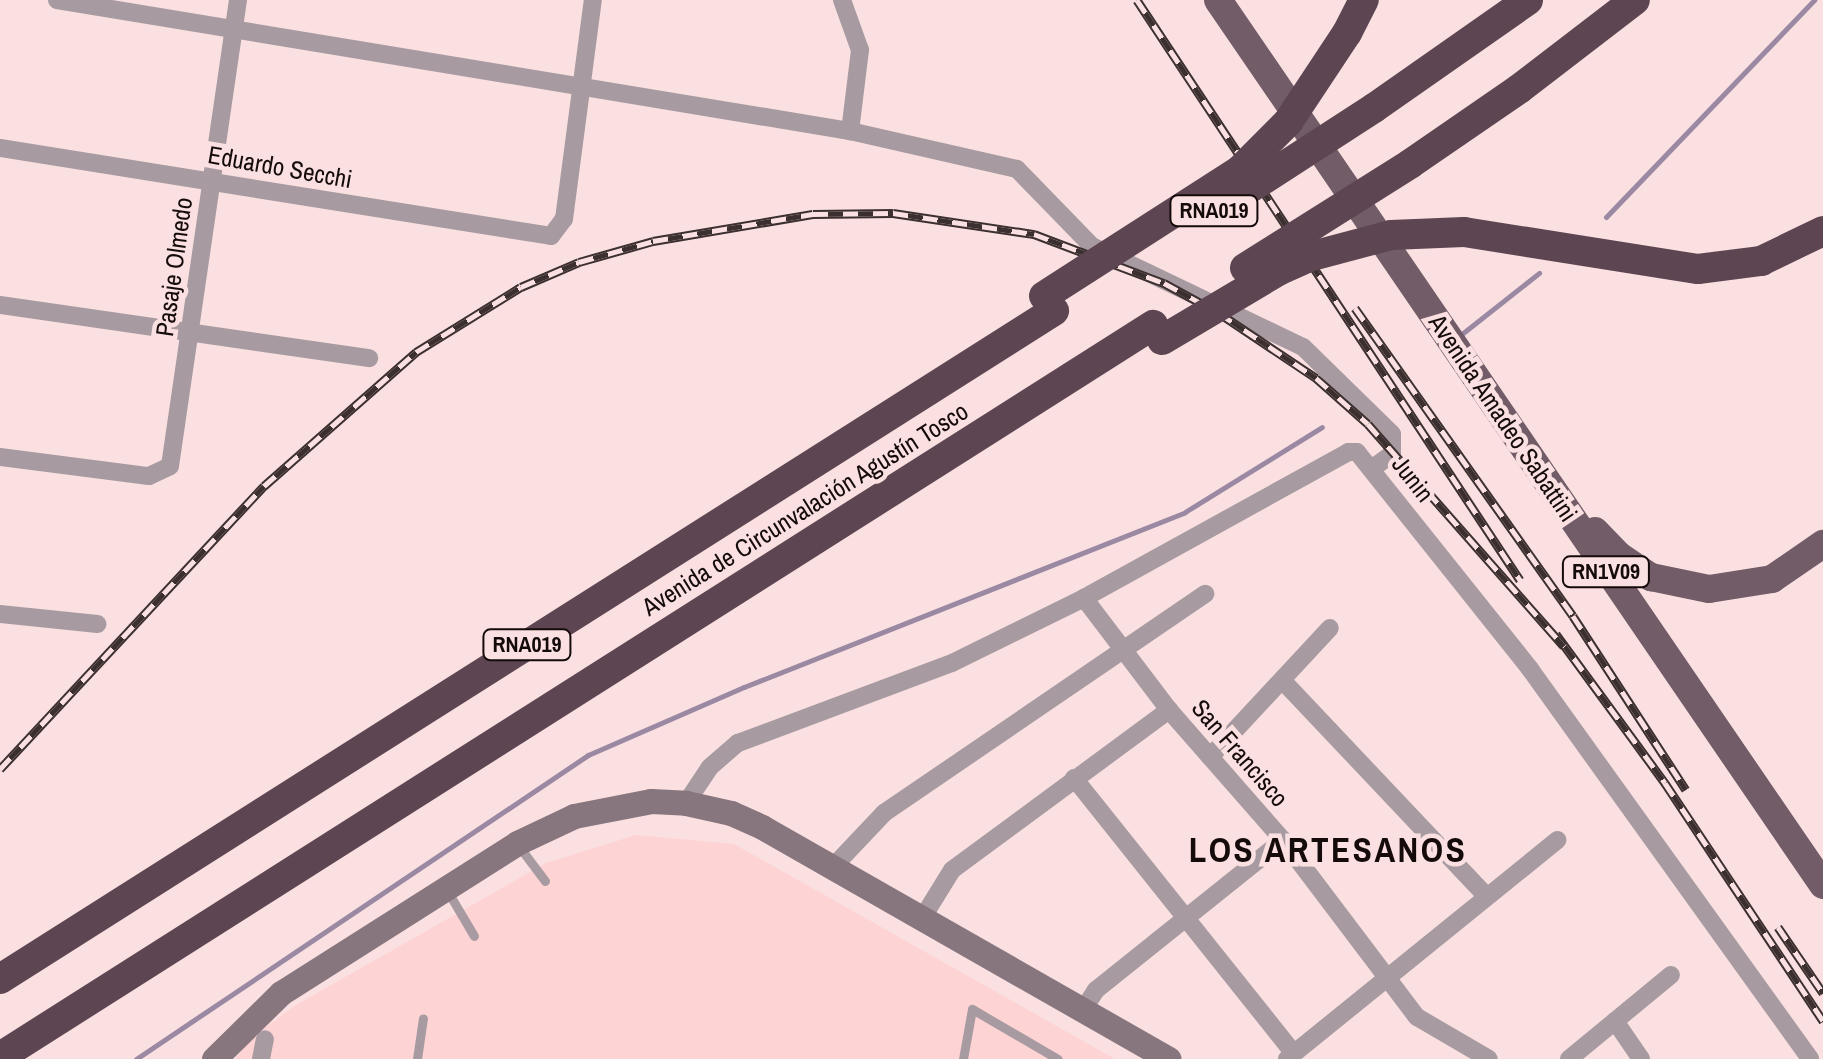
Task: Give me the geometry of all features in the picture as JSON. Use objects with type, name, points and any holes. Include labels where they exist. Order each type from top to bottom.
[{"type":"highway","points":[[1049,303],[1240,170],[1288,122],[1347,34],[1364,0]]},
{"type":"highway","name":"Avenida de Circunvalación Agustín Tosco","points":[[0,980],[476,677],[1049,303],[1374,108],[1528,0]]},
{"type":"highway","name":"Avenida de Circunvalación Agustín Tosco","points":[[0,1057],[626,658],[1158,333],[1520,89],[1635,0]]},
{"type":"highway","points":[[1158,333],[1312,256],[1391,235],[1464,232],[1698,270],[1761,261],[1823,231]]},
{"type":"highway","points":[[34,1059],[459,786],[560,701]]},
{"type":"main road","name":"Avenida Amadeo Sabattini","points":[[1218,0],[1823,885]]},
{"type":"main road","points":[[1234,0],[1294,86],[1368,217]]},
{"type":"main road","points":[[1394,255],[1476,356],[1596,532],[1634,568],[1669,583],[1729,588],[1772,579],[1823,544]]},
{"type":"main road","points":[[214,1059],[281,994],[444,886],[517,843],[574,816],[615,805],[686,802],[746,820],[1168,1059]]},
{"type":"street","points":[[57,0],[850,132],[1017,168],[1100,250],[1303,346],[1392,434],[1392,454],[1373,468]]},
{"type":"street","name":"Pasaje Olmedo","points":[[0,457],[157,475],[170,466],[238,0]]},
{"type":"street","points":[[582,87],[593,0]]},
{"type":"street","points":[[842,0],[860,50],[850,132]]},
{"type":"street","name":"Eduardo Secchi","points":[[0,148],[551,236],[564,219],[582,87]]},
{"type":"street","points":[[0,304],[369,358]]},
{"type":"street","name":"Junin","points":[[686,802],[710,767],[738,743],[952,663],[1084,598],[1348,452],[1364,455],[1530,669],[1810,1059]]},
{"type":"street","points":[[834,867],[884,813],[1205,594]]},
{"type":"street","name":"San Francisco","points":[[1084,598],[1169,710],[1283,840],[1417,1018],[1489,1059]]},
{"type":"street","points":[[0,614],[98,624]]},
{"type":"street","points":[[1210,757],[1330,628]]},
{"type":"street","points":[[1282,680],[1486,896]]},
{"type":"street","points":[[923,918],[952,870],[1169,710]]},
{"type":"street","points":[[1074,778],[1290,1056],[1384,976],[1557,840]]},
{"type":"street","points":[[1083,1010],[1096,990],[1283,840]]},
{"type":"street","points":[[1570,1059],[1671,975]]},
{"type":"street","points":[[1616,1020],[1641,1059]]},
{"type":"street","points":[[261,1059],[265,1039]]},
{"type":"lane","points":[[517,843],[544,881]]},
{"type":"lane","points":[[444,886],[474,936]]},
{"type":"lane","points":[[963,1059],[972,1009],[1058,1059]]},
{"type":"lane","points":[[417,1059],[423,1018]]},
{"type":"shaded area","points":[[636,835],[734,844],[1115,1059],[235,1059],[249,1040],[296,1005],[546,863]]},
{"type":"waterway","points":[[1606,217],[1814,0]]},
{"type":"waterway","points":[[1463,333],[1539,273]]},
{"type":"waterway","points":[[136,1059],[588,755],[744,687],[1185,512],[1322,427]]},
{"type":"railway","points":[[1137,0],[1520,580]]},
{"type":"railway","points":[[0,769],[264,486],[416,352],[521,287],[579,262],[653,241],[813,214],[893,213],[1034,234],[1164,283],[1219,313],[1316,378],[1368,424],[1564,646]]},
{"type":"railway","points":[[1355,308],[1573,616],[1686,790]]},
{"type":"railway","points":[[1556,634],[1665,783],[1823,1021]]},
{"type":"railway","points":[[1778,927],[1823,993]]},
{"type":"district","name":"LOS ARTESANOS","points":[[1328,850]]}]
